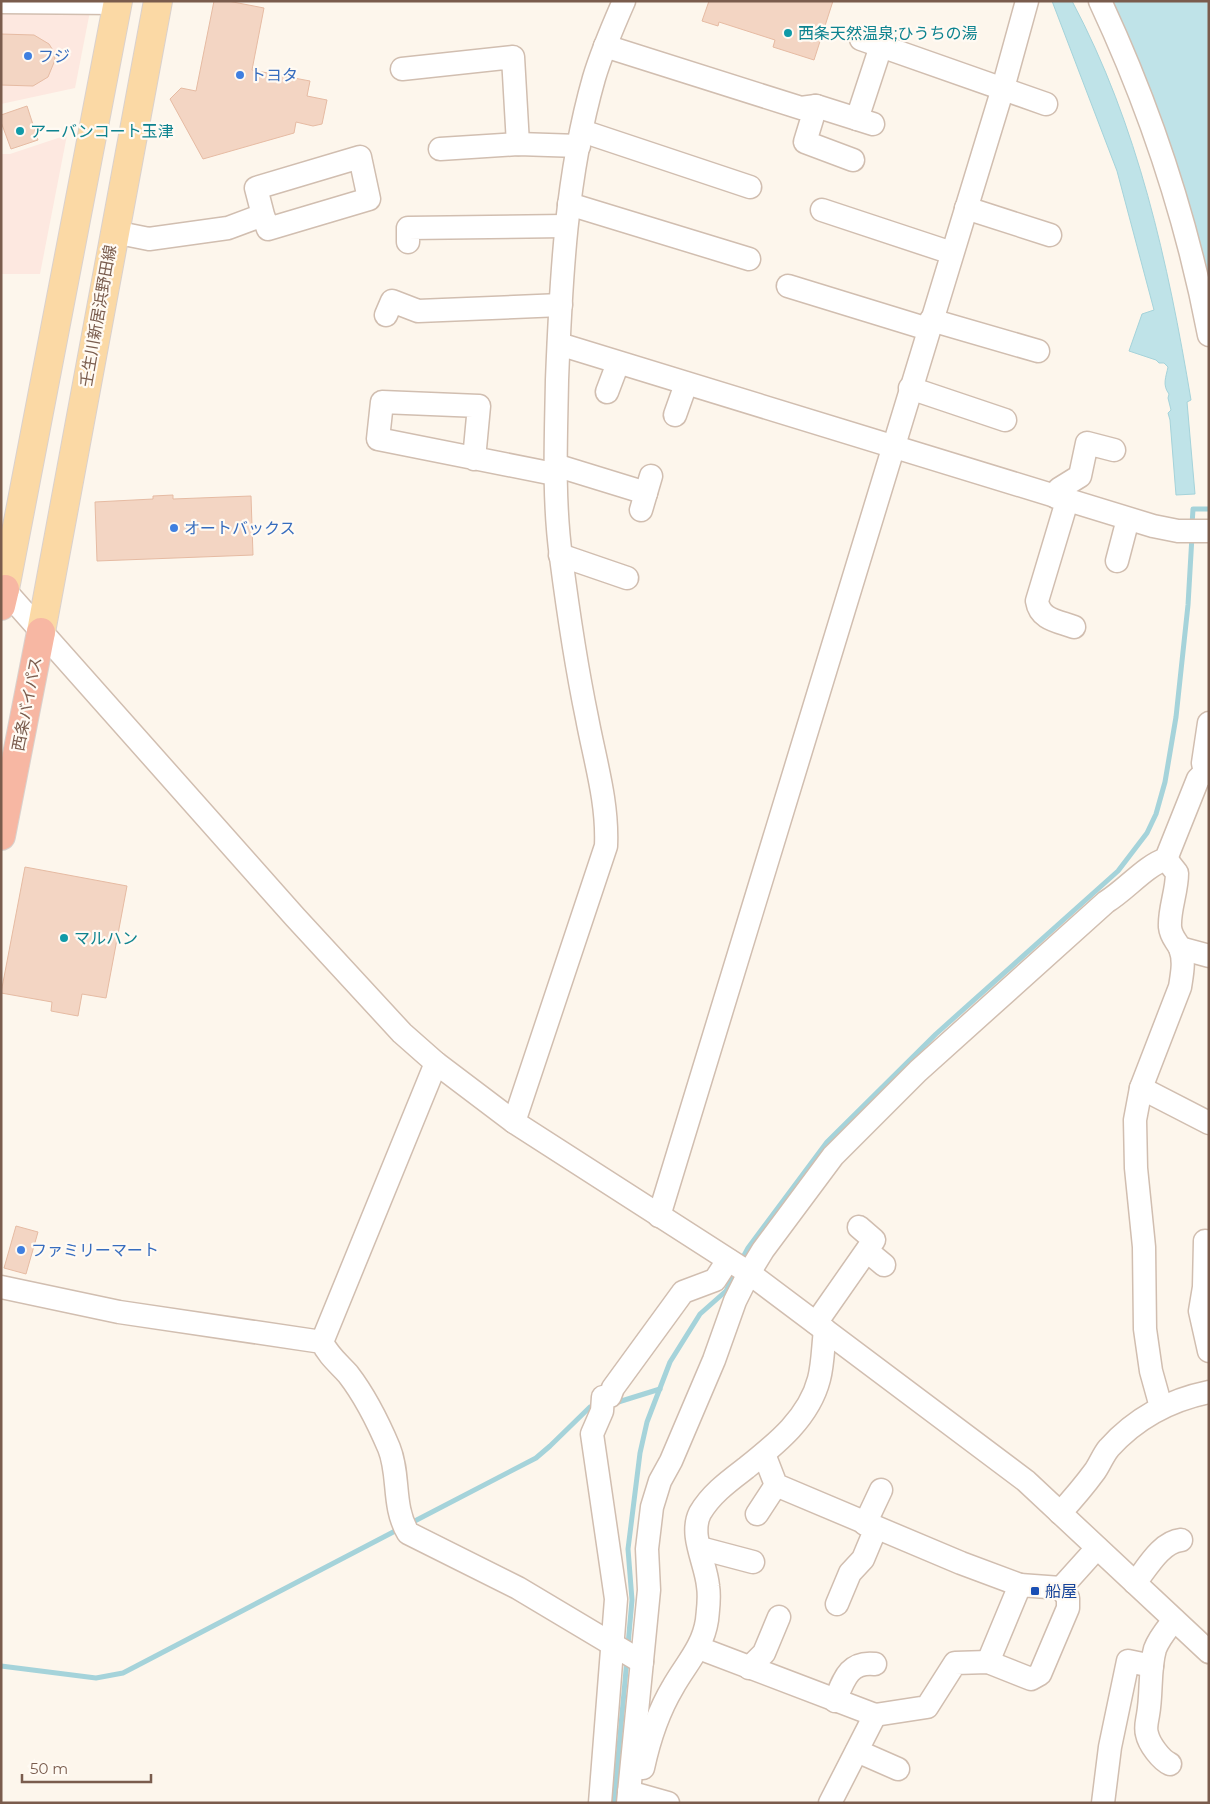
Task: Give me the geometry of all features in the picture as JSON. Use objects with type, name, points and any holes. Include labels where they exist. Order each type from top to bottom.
[{"type":"highway","name":"西条バイパス","points":[[1,836],[41,632]]},
{"type":"main road","name":"壬生川新居浜野田線","points":[[41,632],[158,1]]},
{"type":"main road","points":[[2,594],[118,2]]},
{"type":"street","points":[[514,1122],[606,846],[604,802],[586,716],[560,555],[555,470],[558,344],[569,204],[594,79],[605,46],[624,1]]},
{"type":"street","points":[[659,1216],[929,325],[1003,88],[1027,1]]},
{"type":"street","points":[[1100,1],[1128,61],[1158,138],[1200,288],[1209,335]]},
{"type":"street","points":[[1,2],[118,2]]},
{"type":"street","points":[[605,46],[801,108],[816,106],[865,121],[871,42],[1046,104]]},
{"type":"street","points":[[402,69],[513,57],[518,144]]},
{"type":"street","points":[[816,106],[805,142],[853,160]]},
{"type":"street","points":[[440,149],[581,138],[750,187]]},
{"type":"street","points":[[360,158],[369,198],[268,229],[263,215],[256,188],[360,158]]},
{"type":"street","points":[[569,204],[749,258]]},
{"type":"street","points":[[966,208],[1050,235]]},
{"type":"street","points":[[822,210],[952,253]]},
{"type":"street","points":[[114,232],[149,239],[228,228],[263,215]]},
{"type":"street","points":[[408,242],[408,228],[566,226]]},
{"type":"street","points":[[788,286],[929,325],[1038,351]]},
{"type":"street","points":[[386,316],[392,301],[418,311],[561,305]]},
{"type":"street","points":[[558,344],[1128,519],[1178,531],[1206,531]]},
{"type":"street","points":[[607,392],[618,363]]},
{"type":"street","points":[[675,415],[686,384]]},
{"type":"street","points":[[910,388],[1006,420]]},
{"type":"street","points":[[474,459],[479,406],[382,402],[378,439],[474,459],[555,470],[646,493]]},
{"type":"street","points":[[1074,627],[1045,617],[1039,611],[1036,601],[1062,499],[1059,489],[1080,476],[1088,443],[1114,450]]},
{"type":"street","points":[[1117,561],[1128,519]]},
{"type":"street","points":[[560,555],[627,578]]},
{"type":"street","points":[[2,594],[41,632],[295,917],[402,1033],[436,1063],[514,1122],[738,1266],[1026,1481],[1209,1652]]},
{"type":"street","points":[[632,1797],[628,1655],[616,1599],[592,1434],[602,1411],[603,1397],[610,1396],[613,1388],[683,1292],[715,1280],[738,1266],[768,1242],[833,1156],[918,1071],[1106,902],[1124,890],[1155,863],[1166,859],[1193,789],[1198,779],[1207,772],[1203,763],[1209,723]]},
{"type":"street","points":[[1161,1407],[1151,1371],[1145,1330],[1144,1247],[1136,1168],[1134,1120],[1141,1088],[1180,987],[1183,959],[1180,948],[1171,935],[1170,926],[1177,873],[1166,859]]},
{"type":"street","points":[[1180,948],[1209,956]]},
{"type":"street","points":[[436,1063],[322,1342],[327,1352],[364,1398],[390,1450],[400,1518],[408,1532],[518,1588],[628,1655]]},
{"type":"street","points":[[1141,1088],[1209,1123]]},
{"type":"street","points":[[632,1797],[656,1721],[672,1688],[698,1648],[706,1622],[709,1598],[696,1528],[699,1515],[707,1502],[792,1428],[815,1392],[820,1377],[820,1326],[874,1240],[859,1226]]},
{"type":"street","points":[[1205,1241],[1205,1268],[1200,1312],[1209,1351]]},
{"type":"street","points":[[867,1251],[884,1265]]},
{"type":"street","points":[[600,1803],[628,1655],[649,1590],[647,1549],[656,1492],[714,1360],[735,1301],[738,1266]]},
{"type":"street","points":[[1,1287],[119,1312],[322,1342]]},
{"type":"street","points":[[1060,1513],[1096,1470],[1108,1449],[1138,1422],[1161,1407],[1184,1397],[1209,1392]]},
{"type":"street","points":[[764,1454],[776,1485],[870,1526],[1020,1585],[1061,1588]]},
{"type":"street","points":[[757,1514],[776,1485]]},
{"type":"street","points":[[837,1604],[850,1573],[862,1559],[881,1490]]},
{"type":"street","points":[[1135,1583],[1166,1545],[1173,1541],[1181,1540]]},
{"type":"street","points":[[700,1548],[753,1562]]},
{"type":"street","points":[[1061,1588],[1097,1548]]},
{"type":"street","points":[[988,1662],[1020,1585]]},
{"type":"street","points":[[698,1648],[875,1716],[927,1707],[955,1663],[988,1662],[1019,1676],[1031,1679],[1040,1674],[1068,1608],[1068,1598],[1061,1588]]},
{"type":"street","points":[[749,1668],[764,1653],[779,1617]]},
{"type":"street","points":[[1170,1764],[1164,1762],[1147,1735],[1146,1726],[1152,1696],[1152,1666],[1159,1642],[1174,1620]]},
{"type":"street","points":[[1102,1803],[1110,1747],[1128,1661],[1152,1666]]},
{"type":"street","points":[[835,1701],[844,1680],[854,1668],[862,1663],[875,1664]]},
{"type":"street","points":[[830,1803],[875,1716]]},
{"type":"street","points":[[856,1751],[898,1769]]},
{"type":"street","points":[[632,1797],[668,1803]]},
{"type":"shaded area","points":[[1,1],[92,1],[75,88],[1,104]]},
{"type":"shaded area","points":[[67,135],[40,274],[1,274],[1,154],[10,154]]},
{"type":"water","points":[[1052,1],[1072,1],[1095,48],[1115,96],[1133,145],[1148,195],[1172,297],[1191,400],[1187,402],[1195,494],[1176,495],[1168,413],[1171,410],[1169,394],[1165,384],[1168,367],[1164,363],[1159,363],[1156,360],[1129,351],[1142,314],[1154,310],[1117,171]]},
{"type":"water","points":[[1109,1],[1209,1],[1209,272],[1207,272]]},
{"type":"building","name":"トヨタ","points":[[214,1],[228,1],[264,8],[252,70],[310,81],[307,96],[327,100],[322,124],[313,126],[296,122],[294,133],[203,159],[170,99],[181,88],[196,91]]},
{"type":"building","name":"西条天然温泉;ひうちの湯","points":[[709,1],[833,1],[814,60],[773,47],[775,40],[719,22],[718,26],[702,21]]},
{"type":"building","name":"フジ","points":[[1,34],[34,35],[49,44],[54,52],[55,60],[48,77],[33,86],[1,85]]},
{"type":"building","name":"アーバンコート玉津","points":[[27,106],[38,140],[11,149],[1,122],[1,115]]},
{"type":"building","name":"オートバックス","points":[[173,495],[173,499],[251,496],[253,555],[97,561],[95,502],[153,499],[153,496]]},
{"type":"building","name":"マルハン","points":[[25,867],[127,886],[106,998],[82,994],[78,1016],[51,1011],[52,1002],[1,993]]},
{"type":"building","name":"ファミリーマート","points":[[16,1226],[38,1232],[26,1274],[4,1268]]},
{"type":"waterway","points":[[1192,525],[1193,509],[1209,509]]},
{"type":"waterway","points":[[741,1261],[748,1248],[827,1142],[936,1034],[1118,871],[1147,833],[1156,814],[1165,782],[1176,717],[1188,605],[1192,536]]},
{"type":"waterway","points":[[628,1645],[632,1600],[628,1549],[640,1453],[647,1422],[670,1362],[700,1314],[726,1291],[736,1271]]},
{"type":"waterway","points":[[615,1403],[660,1389]]},
{"type":"waterway","points":[[409,1524],[536,1458],[590,1407],[596,1406]]},
{"type":"waterway","points":[[1,1666],[96,1678],[123,1673],[399,1529]]},
{"type":"waterway","points":[[614,1803],[627,1659]]},
{"type":"place","name":"西条天然温泉;ひうちの湯","points":[[788,33]]},
{"type":"place","name":"フジ","points":[[28,56]]},
{"type":"place","name":"トヨタ","points":[[240,75]]},
{"type":"place","name":"アーバンコート玉津","points":[[20,131]]},
{"type":"place","name":"オートバックス","points":[[174,528]]},
{"type":"place","name":"マルハン","points":[[64,938]]},
{"type":"place","name":"ファミリーマート","points":[[21,1250]]},
{"type":"place","name":"船屋","points":[[1035,1591]]}]
